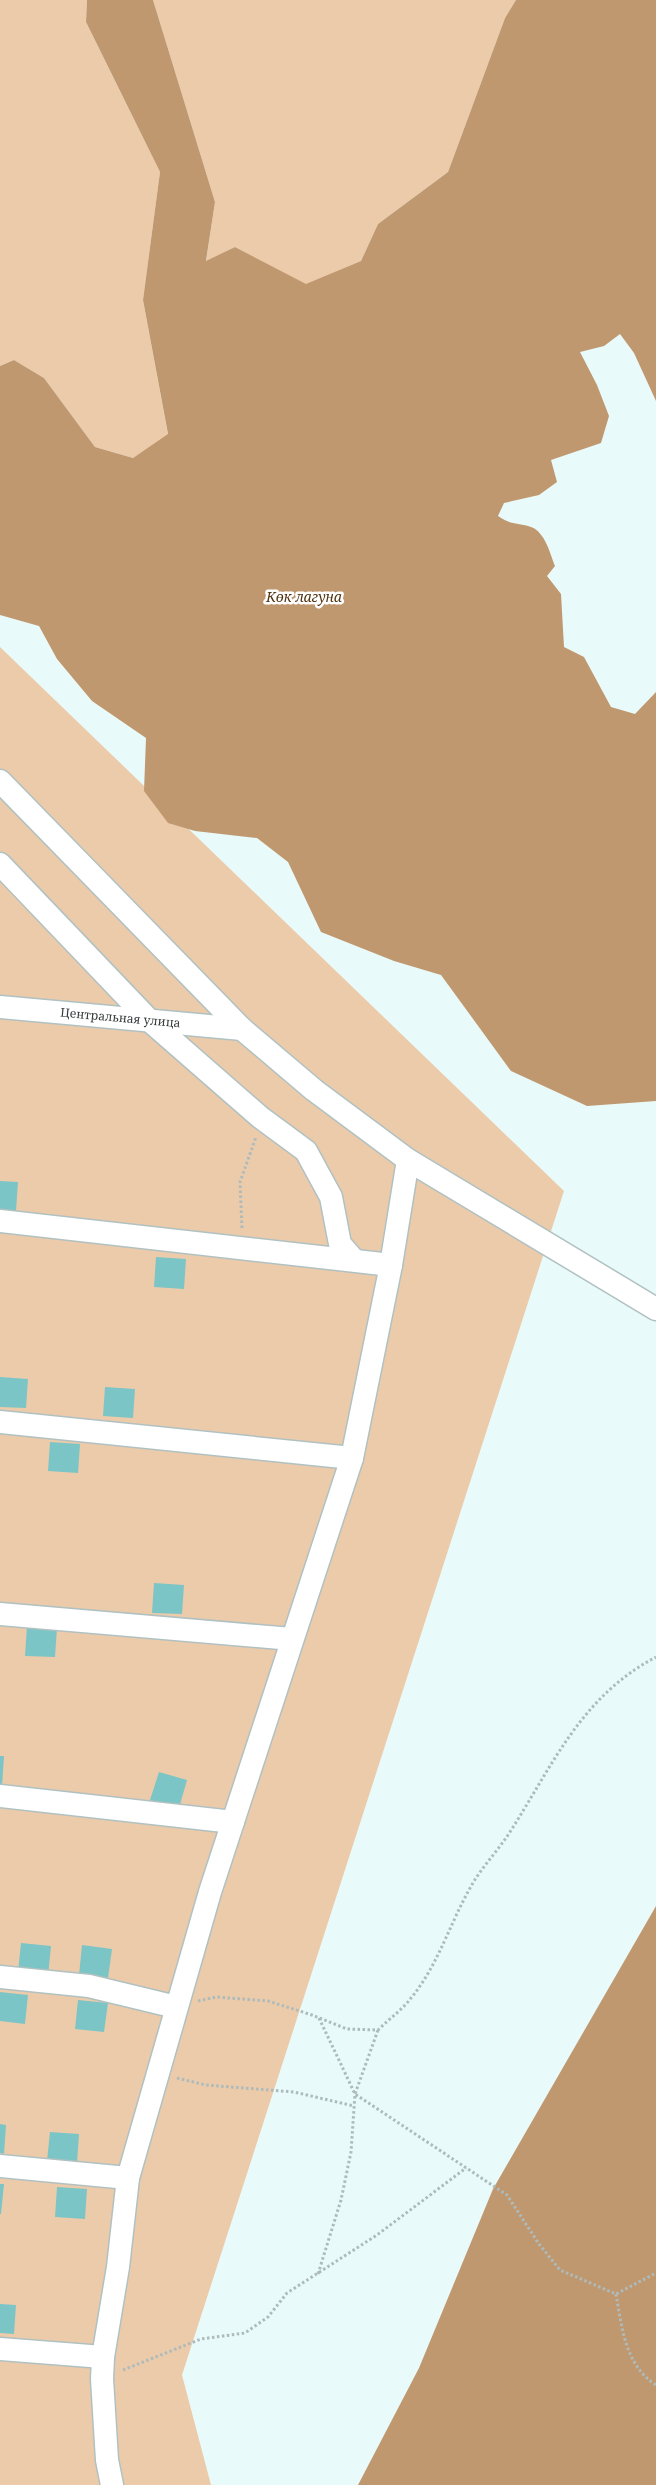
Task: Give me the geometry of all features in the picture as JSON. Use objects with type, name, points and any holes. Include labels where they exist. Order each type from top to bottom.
[{"type":"street","points":[[0,781],[242,1029],[314,1090],[408,1160],[656,1309]]},
{"type":"street","points":[[0,864],[150,1021],[260,1117],[306,1151],[331,1197],[340,1244],[353,1259]]},
{"type":"street","name":"Центральная улица","points":[[0,1007],[242,1029]]},
{"type":"street","points":[[112,2485],[107,2460],[102,2379],[103,2357],[118,2267],[128,2178],[176,2006],[233,1822],[352,1458],[391,1265],[408,1160]]},
{"type":"street","points":[[0,1221],[353,1259],[391,1265]]},
{"type":"street","points":[[0,1422],[352,1458]]},
{"type":"street","points":[[0,1614],[292,1640]]},
{"type":"street","points":[[0,1796],[233,1822]]},
{"type":"street","points":[[0,1977],[89,1986],[176,2006]]},
{"type":"street","points":[[0,2166],[128,2178]]},
{"type":"street","points":[[0,2349],[103,2357]]},
{"type":"path","points":[[243,1247],[240,1182],[255,1140],[260,1117]]},
{"type":"path","points":[[318,2274],[341,2200],[351,2152],[355,2094],[378,2030],[412,1998],[438,1955],[476,1879],[507,1836],[549,1765],[591,1706],[640,1665],[656,1657]]},
{"type":"path","points":[[176,2006],[216,1997],[268,2001],[319,2017],[347,2029],[378,2030]]},
{"type":"path","points":[[319,2017],[355,2094],[507,2195],[560,2270],[616,2294]]},
{"type":"path","points":[[158,2074],[206,2085],[294,2092],[354,2106]]},
{"type":"path","points":[[102,2379],[201,2339],[244,2333],[268,2317],[288,2293],[377,2235],[466,2168]]},
{"type":"path","points":[[616,2294],[656,2273]]},
{"type":"path","points":[[616,2294],[628,2353],[644,2377],[656,2385]]},
{"type":"shaded area","points":[[0,0],[87,0],[86,22],[160,172],[143,300],[168,435],[133,458],[95,447],[44,378],[14,360],[0,366]]},
{"type":"shaded area","points":[[153,0],[516,0],[505,18],[448,172],[378,224],[361,261],[306,285],[235,247],[206,262],[215,202]]},
{"type":"shaded area","points":[[0,647],[564,1191],[182,2375],[211,2485],[0,2485]]},
{"type":"water","name":"Көк лагуна","points":[[87,0],[153,0],[215,202],[206,261],[235,247],[306,284],[361,261],[378,224],[448,172],[505,18],[516,0],[656,0],[656,401],[634,353],[620,334],[604,346],[580,352],[597,385],[609,416],[601,443],[551,460],[557,482],[539,495],[504,503],[498,516],[511,523],[531,527],[540,533],[543,538],[555,566],[547,576],[561,594],[564,647],[584,657],[611,707],[635,714],[656,692],[656,1101],[587,1106],[511,1071],[441,975],[394,961],[321,932],[288,862],[257,838],[195,831],[168,823],[144,791],[146,738],[92,701],[57,659],[39,626],[0,615],[0,366],[14,360],[44,378],[95,447],[133,458],[168,434],[143,300],[160,172],[86,22]]},
{"type":"water","points":[[656,1906],[656,2485],[358,2485],[419,2368],[493,2189]]},
{"type":"building","points":[[0,1181],[18,1182],[16,1211],[0,1210]]},
{"type":"building","points":[[156,1257],[186,1259],[184,1289],[154,1287]]},
{"type":"building","points":[[0,1377],[28,1379],[26,1408],[0,1407]]},
{"type":"building","points":[[105,1387],[135,1389],[133,1418],[103,1416]]},
{"type":"building","points":[[50,1442],[80,1444],[78,1473],[48,1471]]},
{"type":"building","points":[[154,1583],[184,1585],[182,1614],[152,1613]]},
{"type":"building","points":[[27,1626],[57,1628],[55,1657],[25,1656]]},
{"type":"building","points":[[0,1756],[4,1756],[2,1786],[0,1785]]},
{"type":"building","points":[[159,1772],[187,1780],[179,1808],[150,1800]]},
{"type":"building","points":[[21,1943],[51,1946],[48,1976],[18,1972]]},
{"type":"building","points":[[82,1945],[112,1949],[108,1978],[79,1975]]},
{"type":"building","points":[[0,1992],[28,1995],[25,2024],[0,2021]]},
{"type":"building","points":[[78,2000],[108,2003],[104,2032],[75,2029]]},
{"type":"building","points":[[0,2124],[6,2125],[4,2154],[0,2153]]},
{"type":"building","points":[[50,2132],[79,2134],[77,2163],[47,2161]]},
{"type":"building","points":[[0,2184],[4,2184],[1,2214],[0,2214]]},
{"type":"building","points":[[57,2187],[87,2189],[85,2219],[55,2217]]},
{"type":"building","points":[[0,2304],[16,2305],[14,2334],[0,2333]]}]
